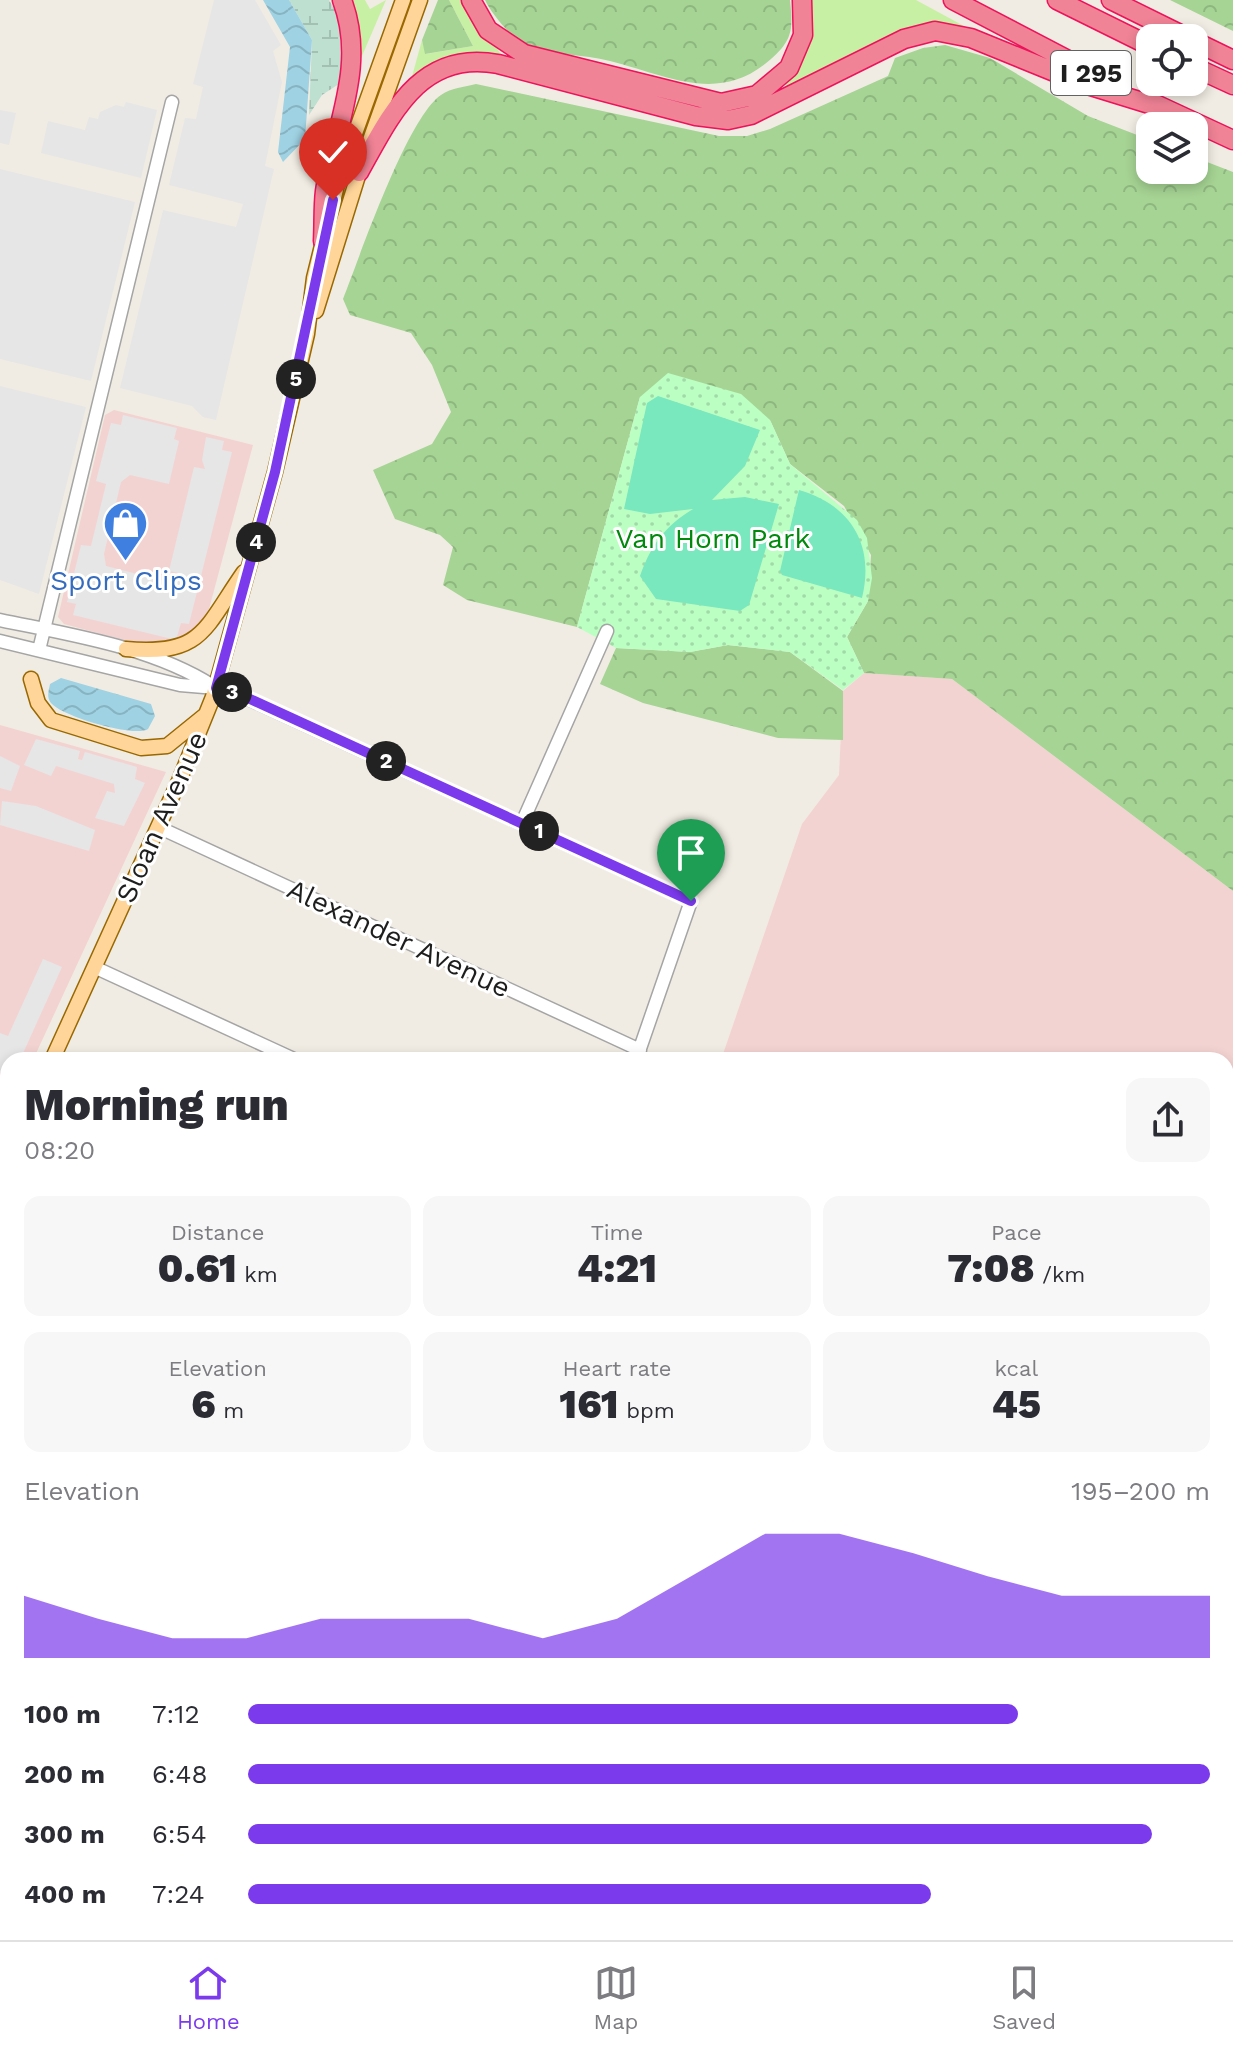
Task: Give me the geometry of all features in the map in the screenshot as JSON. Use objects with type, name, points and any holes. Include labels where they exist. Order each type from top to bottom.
[{"type":"highway","points":[[323,241],[325,191],[353,63],[350,22],[342,0]]},
{"type":"highway","points":[[471,0],[488,30],[524,54],[721,103],[757,95],[789,68],[803,35],[802,0]]},
{"type":"highway","name":"I 295","points":[[953,0],[1162,108],[1233,140]]},
{"type":"highway","name":"I 295","points":[[1057,0],[1136,39]]},
{"type":"highway","points":[[1111,0],[1160,24]]},
{"type":"highway","points":[[359,172],[410,91],[443,68],[470,62],[498,64],[696,116],[728,120],[759,112],[904,39],[942,31],[980,41],[1084,84],[1162,108]]},
{"type":"highway","points":[[1208,48],[1233,60]]},
{"type":"highway","points":[[1208,73],[1233,85]]},
{"type":"main road","name":"Sloan Avenue","points":[[307,334],[323,241],[345,161],[403,0]]},
{"type":"main road","name":"Sloan Avenue","points":[[56,1052],[158,827],[216,688],[307,334],[359,172],[420,0]]},
{"type":"main road","points":[[126,649],[164,652],[191,643],[250,563]]},
{"type":"main road","points":[[31,679],[38,703],[51,720],[141,748],[167,746],[207,713]]},
{"type":"street","points":[[39,650],[172,102]]},
{"type":"street","points":[[0,620],[126,649],[185,668],[216,688]]},
{"type":"street","points":[[522,823],[607,631]]},
{"type":"street","points":[[0,641],[180,685],[216,688],[250,699],[691,901],[639,1052]]},
{"type":"street","name":"Alexander Avenue","points":[[158,827],[632,1052]]},
{"type":"street","points":[[94,967],[279,1052]]},
{"type":"shaded area","points":[[214,0],[255,0],[281,45],[273,51],[282,82],[265,166],[274,169],[216,420],[203,417],[192,406],[120,388],[163,210],[236,227],[243,204],[169,185],[185,118],[196,119],[203,87],[193,84]]},
{"type":"shaded area","points":[[126,102],[157,110],[141,178],[41,153],[48,121],[85,130],[89,117],[98,119],[100,112],[116,105],[124,107]]},
{"type":"shaded area","points":[[0,110],[16,113],[9,145],[0,143]]},
{"type":"shaded area","points":[[0,169],[135,202],[91,381],[0,359]]},
{"type":"shaded area","points":[[0,386],[86,407],[39,594],[0,580]]},
{"type":"shaded area","points":[[114,410],[253,445],[209,609],[190,638],[146,646],[64,624],[58,617],[105,415]]},
{"type":"shaded area","points":[[123,415],[177,428],[174,439],[179,441],[169,484],[130,475],[121,482],[104,554],[106,566],[165,581],[177,577],[178,573],[169,571],[194,467],[205,469],[202,460],[206,437],[224,441],[222,450],[232,452],[189,624],[181,623],[176,640],[73,615],[76,604],[67,602],[81,545],[91,546],[106,484],[96,481],[111,423],[121,425]]},
{"type":"shaded area","points":[[864,673],[952,679],[1233,891],[1233,1052],[724,1052],[802,824],[839,775],[843,691]]},
{"type":"shaded area","points":[[0,725],[166,772],[37,1052],[0,1052]]},
{"type":"shaded area","points":[[36,739],[80,751],[78,759],[82,760],[85,752],[137,767],[135,779],[145,783],[124,826],[95,818],[107,791],[115,793],[114,784],[56,766],[51,776],[24,765]]},
{"type":"shaded area","points":[[0,756],[20,766],[11,791],[0,788]]},
{"type":"shaded area","points":[[2,801],[36,806],[95,830],[89,851],[0,825]]},
{"type":"shaded area","points":[[43,959],[62,967],[24,1052],[0,1052],[0,1033],[8,1036]]},
{"type":"green space","points":[[289,0],[329,0],[339,17],[342,82],[322,95],[309,115],[312,40]]},
{"type":"green space","points":[[348,0],[365,0],[370,9],[386,0],[359,63],[359,27]]},
{"type":"green space","points":[[438,0],[449,0],[473,46],[425,54],[422,40]]},
{"type":"green space","points":[[449,0],[465,0],[504,59],[455,55],[411,80],[422,40],[426,54],[473,46]]},
{"type":"green space","points":[[485,0],[790,0],[791,26],[784,46],[752,73],[733,81],[694,83],[610,61],[526,45],[502,25]]},
{"type":"green space","points":[[809,0],[916,0],[975,32],[930,25],[783,90],[795,70]]},
{"type":"green space","points":[[1170,0],[1233,0],[1233,31]]},
{"type":"green space","points":[[945,45],[990,58],[1088,116],[1136,135],[1136,184],[1208,184],[1208,162],[1233,172],[1233,891],[952,679],[864,673],[847,637],[868,601],[871,555],[844,506],[790,464],[770,420],[640,397],[577,627],[467,600],[443,585],[453,547],[440,535],[395,519],[373,470],[432,444],[451,412],[432,365],[411,333],[350,315],[343,299],[400,158],[428,109],[441,95],[476,84],[719,136],[747,136],[770,129],[888,76],[895,58],[923,48]]},
{"type":"green space","name":"Van Horn Park","points":[[668,373],[741,394],[770,420],[790,464],[857,520],[867,538],[872,578],[868,601],[847,637],[864,673],[843,690],[790,652],[728,645],[690,652],[616,648],[577,627],[640,397]]},
{"type":"green space","points":[[658,396],[760,430],[745,466],[712,500],[745,497],[779,504],[749,605],[740,611],[656,599],[640,576],[660,537],[693,509],[650,514],[624,509],[647,403]]},
{"type":"green space","points":[[799,490],[833,506],[855,530],[865,561],[862,598],[782,575],[780,571]]},
{"type":"green space","points":[[728,645],[790,652],[843,691],[843,740],[778,738],[643,703],[600,684],[616,648],[690,652]]},
{"type":"water","points":[[263,0],[289,0],[312,40],[305,139],[283,162],[278,152],[290,47]]},
{"type":"water","points":[[61,678],[151,704],[155,716],[148,729],[129,731],[69,714],[51,703],[48,694],[50,684]]},
{"type":"place","name":"Sport Clips","points":[[126,562]]},
{"type":"route","points":[[333,200],[314,278],[307,334],[275,472],[216,688],[250,699],[691,901]]}]
